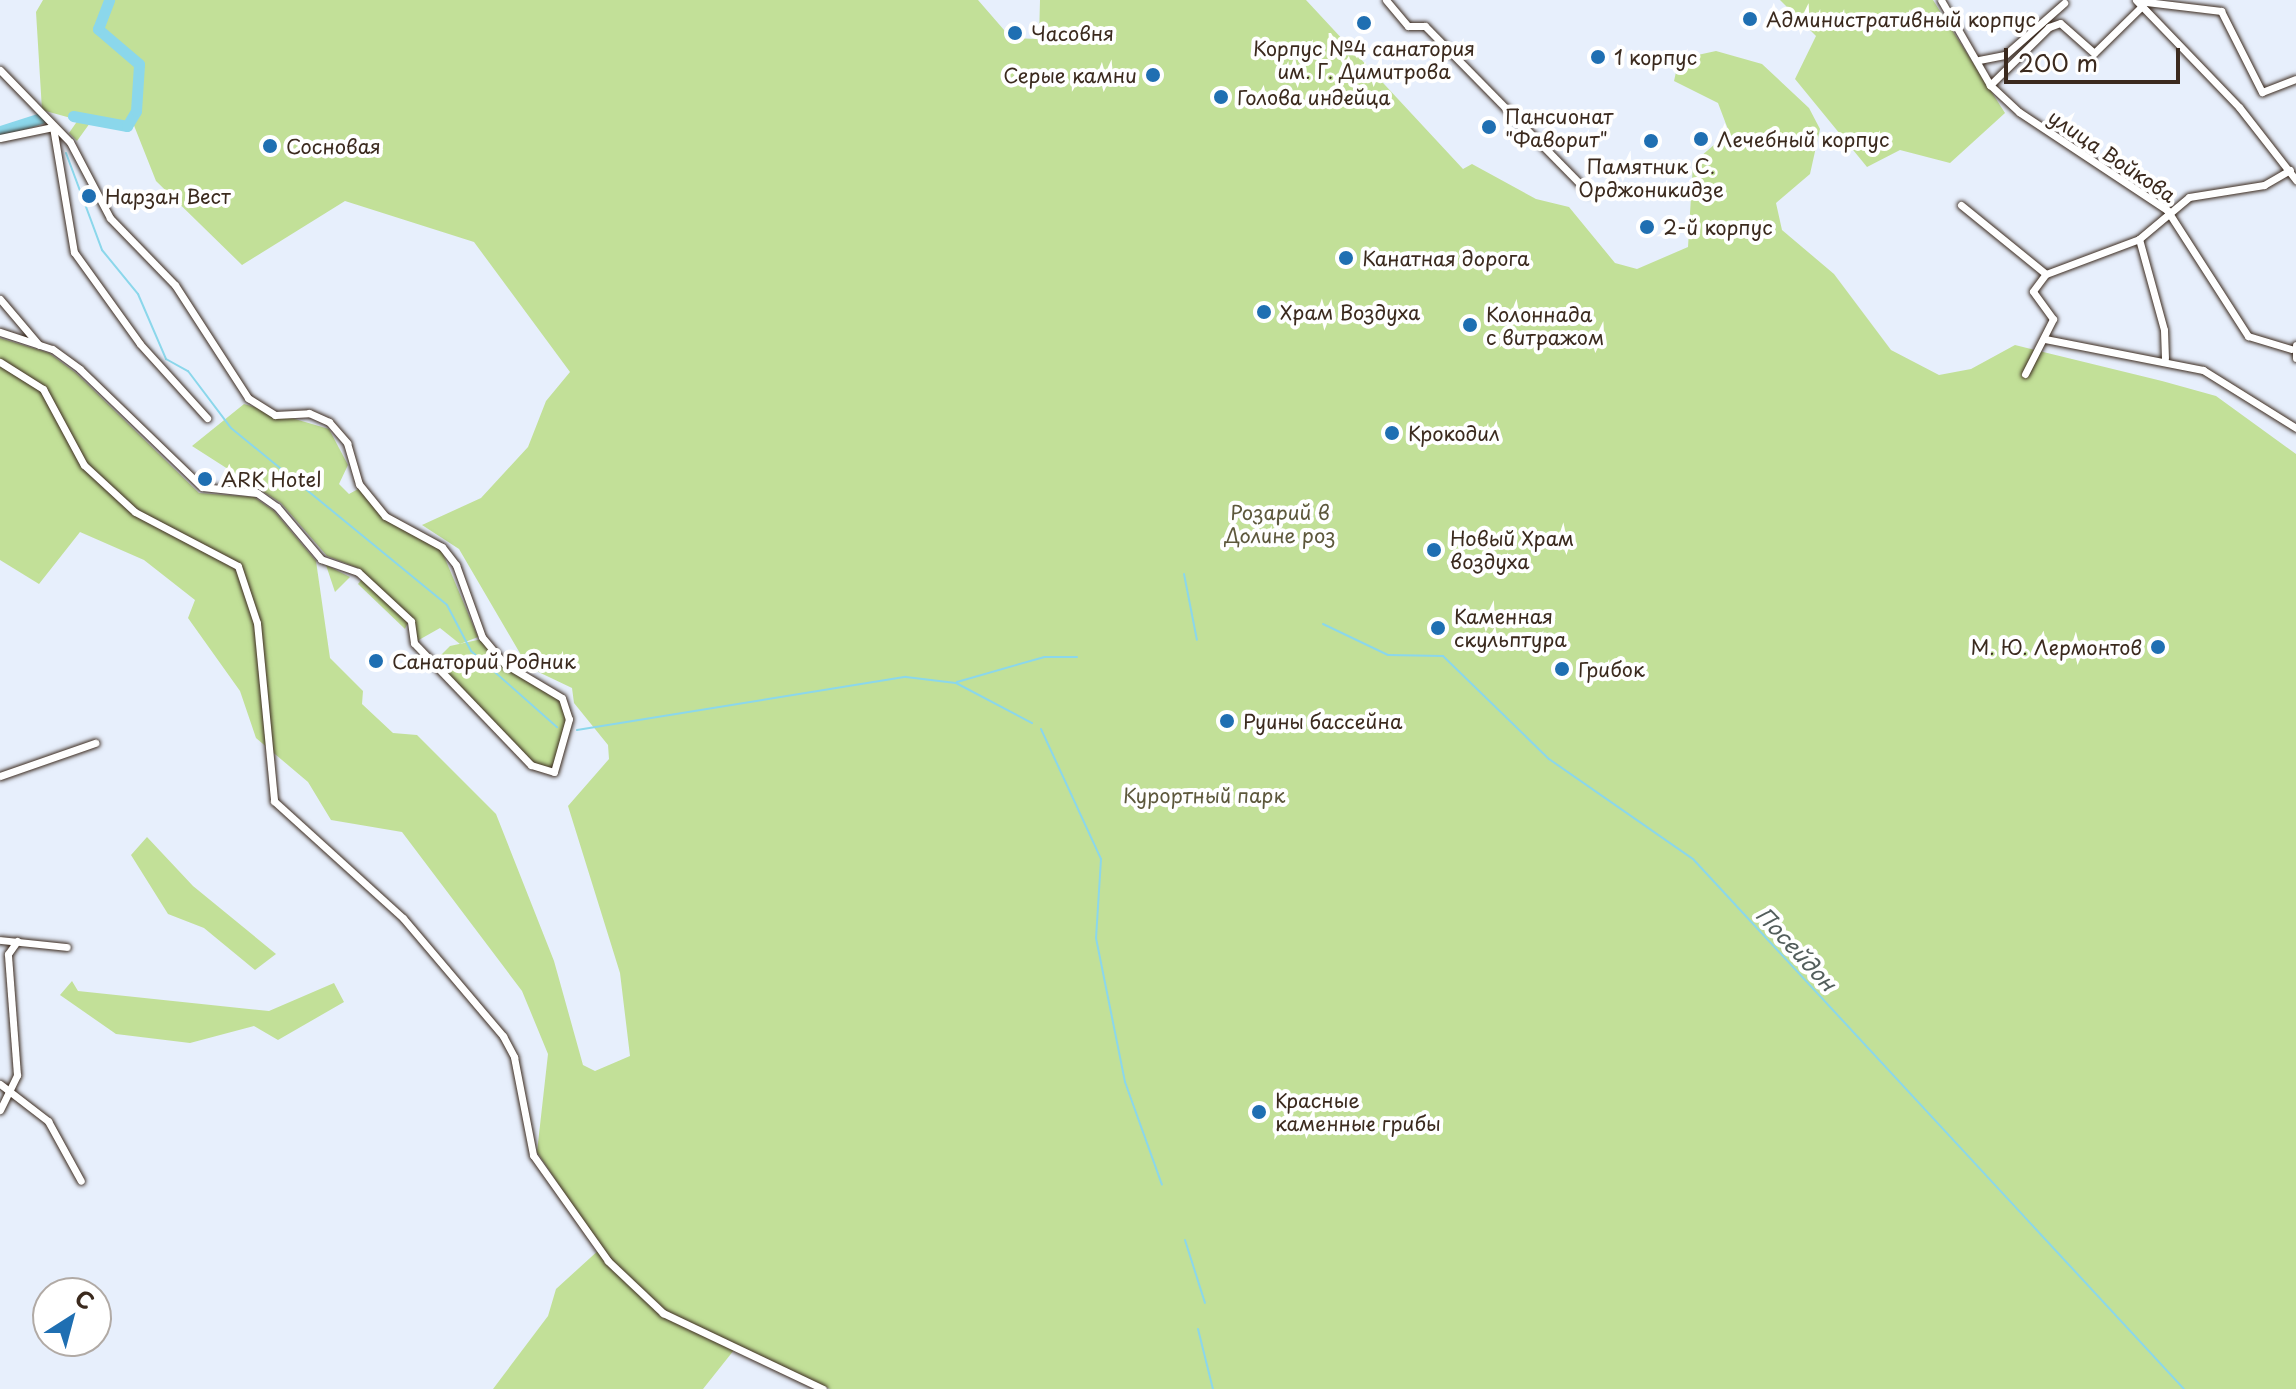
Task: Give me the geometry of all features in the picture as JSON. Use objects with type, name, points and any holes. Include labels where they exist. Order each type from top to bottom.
[{"type":"street","points":[[1386,0],[1408,26],[1425,26],[1588,192]]},
{"type":"street","points":[[1941,0],[1979,60],[1990,85],[2049,27],[2060,23],[2094,53],[2138,2]]},
{"type":"street","points":[[2138,2],[2221,11],[2262,92],[2296,78]]},
{"type":"street","points":[[2138,2],[2296,180]]},
{"type":"street","points":[[1979,60],[2005,55],[2064,3]]},
{"type":"street","points":[[0,70],[79,155],[110,218],[200,317],[248,398],[275,415],[309,413],[329,422],[347,443],[359,484],[385,516],[442,547],[456,565],[482,637],[505,664],[562,698],[569,719],[554,772],[531,765],[414,643],[411,621],[358,572],[321,559],[257,493],[202,487],[80,369],[39,345],[0,332]]},
{"type":"street","name":"улица Войкова","points":[[1990,85],[2019,112],[2167,210],[2230,314],[2248,336],[2293,347]]},
{"type":"street","points":[[0,138],[50,125]]},
{"type":"street","points":[[50,125],[74,252],[140,344],[207,418]]},
{"type":"street","points":[[2025,374],[2053,319],[2032,285],[2046,274],[2139,239],[2167,210],[2203,192],[2275,182],[2290,170]]},
{"type":"street","points":[[1961,205],[2046,274]]},
{"type":"street","points":[[2139,239],[2165,358]]},
{"type":"street","points":[[0,299],[39,345]]},
{"type":"street","points":[[2045,339],[2165,358],[2243,389],[2296,428]]},
{"type":"street","points":[[2293,347],[2296,358]]},
{"type":"street","points":[[0,362],[43,389],[84,465],[135,512],[238,566],[257,623],[274,801],[403,918],[503,1036],[514,1057],[533,1155],[608,1261],[680,1323],[823,1389]]},
{"type":"street","points":[[0,776],[95,743]]},
{"type":"street","points":[[0,940],[67,947]]},
{"type":"street","points":[[0,1110],[11,1091],[18,1047],[8,954],[17,941]]},
{"type":"street","points":[[0,1084],[48,1121],[81,1181]]},
{"type":"green space","name":"Курортный парк","points":[[43,0],[978,0],[1011,38],[1039,39],[1040,0],[1306,0],[1463,169],[1472,164],[1536,199],[1569,207],[1615,263],[1637,269],[1688,247],[1693,163],[1729,132],[1718,103],[1674,81],[1679,59],[1716,51],[1762,64],[1809,108],[1820,129],[1810,174],[1776,203],[1782,230],[1834,274],[1891,350],[1939,375],[1971,369],[2015,345],[2162,381],[2216,396],[2296,454],[2296,1389],[830,1389],[738,1345],[703,1389],[493,1389],[548,1316],[556,1289],[601,1248],[537,1152],[548,1054],[522,991],[402,832],[331,820],[308,782],[256,738],[240,691],[188,618],[195,600],[144,560],[80,532],[39,584],[0,560],[0,338],[49,353],[76,373],[199,493],[254,497],[274,511],[316,561],[330,658],[363,691],[362,704],[393,733],[417,735],[496,814],[554,961],[583,1065],[595,1071],[630,1056],[620,973],[568,806],[609,759],[608,745],[574,703],[572,688],[528,667],[459,549],[422,525],[481,498],[528,447],[546,401],[570,372],[474,242],[345,201],[242,265],[156,181],[133,123],[95,116],[77,141],[69,133],[78,120],[42,110],[36,12]]},
{"type":"green space","points":[[1780,0],[1933,0],[2005,113],[1950,163],[1900,150],[1867,167],[1795,79],[1816,36]]},
{"type":"green space","points":[[244,404],[329,429],[348,465],[339,484],[349,494],[360,488],[384,517],[441,549],[478,637],[460,644],[440,628],[417,641],[414,621],[358,568],[327,556],[281,503],[192,446]]},
{"type":"green space","points":[[326,565],[350,577],[335,592]]},
{"type":"green space","points":[[362,579],[408,622],[405,629],[358,584]]},
{"type":"green space","points":[[482,639],[504,666],[560,699],[566,720],[552,770],[532,763],[436,660],[450,646]]},
{"type":"green space","points":[[147,837],[193,886],[276,954],[255,970],[204,928],[168,914],[131,855]]},
{"type":"green space","points":[[72,981],[78,991],[269,1011],[334,983],[344,1002],[278,1040],[254,1026],[190,1043],[116,1034],[60,995]]},
{"type":"waterway","points":[[73,116],[127,126],[136,111],[139,64],[98,29],[109,0]]},
{"type":"waterway","points":[[0,131],[41,118]]},
{"type":"waterway","points":[[66,153],[102,250],[138,294],[166,359],[188,371],[231,428],[447,605],[471,651],[557,727]]},
{"type":"waterway","points":[[1184,574],[1197,640]]},
{"type":"waterway","name":"Посейдон","points":[[1323,624],[1388,655],[1443,656],[1549,759],[1693,859],[2184,1389]]},
{"type":"waterway","points":[[957,682],[1044,657],[1077,657]]},
{"type":"waterway","points":[[577,730],[906,677],[956,683],[1032,723]]},
{"type":"waterway","points":[[1041,729],[1101,859],[1096,938],[1125,1082],[1162,1185]]},
{"type":"waterway","points":[[1185,1240],[1205,1303]]},
{"type":"waterway","points":[[1198,1329],[1213,1389]]},
{"type":"place","name":"Административный корпус","points":[[1750,19]]},
{"type":"place","name":"Корпус №4 санатория им. Г. Димитрова","points":[[1364,23]]},
{"type":"place","name":"Часовня","points":[[1015,33]]},
{"type":"place","name":"1 корпус","points":[[1598,57]]},
{"type":"place","name":"Серые камни","points":[[1153,75]]},
{"type":"place","name":"Голова индейца","points":[[1221,97]]},
{"type":"place","name":"Пансионат \"Фаворит\"","points":[[1489,127]]},
{"type":"place","name":"Лечебный корпус","points":[[1701,139]]},
{"type":"place","name":"Памятник С. Орджоникидзе","points":[[1651,141]]},
{"type":"place","name":"Сосновая","points":[[270,146]]},
{"type":"place","name":"Нарзан Вест","points":[[89,196]]},
{"type":"place","name":"2-й корпус","points":[[1647,227]]},
{"type":"place","name":"Канатная дорога","points":[[1346,258]]},
{"type":"place","name":"Храм Воздуха","points":[[1264,312]]},
{"type":"place","name":"Колоннада с витражом","points":[[1470,325]]},
{"type":"place","name":"Крокодил","points":[[1392,433]]},
{"type":"place","name":"ARK Hotel","points":[[205,479]]},
{"type":"place","name":"Новый Храм воздуха","points":[[1434,550]]},
{"type":"place","name":"Каменная скульптура","points":[[1438,628]]},
{"type":"place","name":"М. Ю. Лермонтов","points":[[2158,647]]},
{"type":"place","name":"Санаторий Родник","points":[[376,661]]},
{"type":"place","name":"Грибок","points":[[1562,669]]},
{"type":"place","name":"Руины бассейна","points":[[1227,721]]},
{"type":"place","name":"Красные каменные грибы","points":[[1259,1112]]},
{"type":"park label","name":"Розарий в Долине роз","points":[[1280,524]]}]
